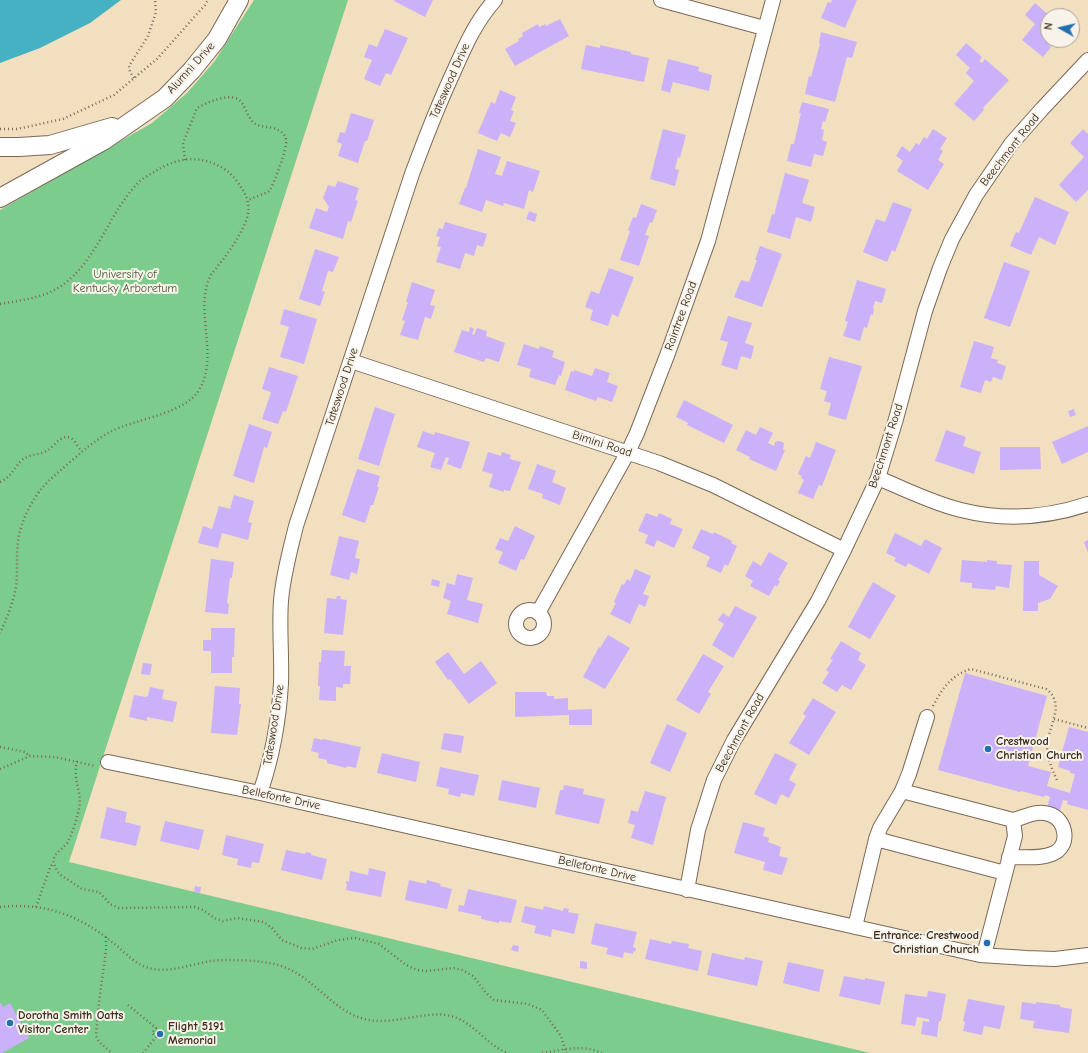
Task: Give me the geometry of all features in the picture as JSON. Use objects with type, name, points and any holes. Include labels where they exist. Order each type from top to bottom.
[{"type":"main road","name":"Alumni Drive","points":[[0,147],[50,145],[137,118],[165,98],[192,70],[217,39],[239,0]]},
{"type":"main road","name":"Alumni Drive","points":[[0,198],[103,141],[128,122]]},
{"type":"street","name":"Tateswood Drive","points":[[260,793],[275,737],[280,704],[280,623],[284,575],[296,526],[412,174],[430,127],[464,48],[478,21],[496,0]]},
{"type":"street","points":[[661,0],[764,28]]},
{"type":"street","name":"Raintree Road","points":[[538,613],[628,452],[637,433],[665,360],[708,241],[752,80],[772,0]]},
{"type":"street","name":"Beechmont Road","points":[[687,890],[698,830],[714,780],[734,740],[818,601],[878,478],[900,406],[925,311],[952,239],[976,195],[1011,144],[1042,108],[1088,60]]},
{"type":"street","name":"Bimini Road","points":[[351,361],[628,452],[687,474],[844,550]]},
{"type":"street","points":[[878,478],[961,510],[998,517],[1018,518],[1045,515],[1068,511],[1088,504]]},
{"type":"street","points":[[855,928],[876,839],[880,828],[902,791],[909,774],[926,716]]},
{"type":"street","name":"Bellefonte Drive","points":[[108,762],[260,793],[855,928],[984,955],[1055,959],[1088,955]]},
{"type":"street","points":[[902,791],[1014,820],[1030,814],[1038,813],[1050,814],[1058,818],[1066,834],[1063,845],[1054,854],[1043,856],[1009,857]]},
{"type":"street","points":[[984,955],[1015,836],[1014,820]]},
{"type":"street","points":[[876,839],[1005,873]]},
{"type":"path","points":[[134,78],[130,72],[129,66],[148,36],[156,12],[155,0]]},
{"type":"path","points":[[0,129],[17,129],[62,119],[114,95],[158,58],[208,0]]},
{"type":"path","points":[[185,160],[183,143],[197,108],[225,98],[238,98],[254,122],[280,131],[283,133],[286,141],[285,150],[270,190],[248,200]]},
{"type":"path","points":[[0,304],[48,294],[71,278],[91,254],[120,206],[140,181],[161,167],[185,160],[198,159],[208,161],[222,167],[232,176],[241,186],[248,200],[249,205],[247,217],[242,230],[207,282],[205,305],[208,354],[203,382],[198,392],[179,407],[120,427],[108,433],[82,451],[53,476],[42,489],[31,505],[18,541],[16,586],[8,615],[0,632]]},
{"type":"path","points":[[0,482],[9,477],[23,459],[48,451],[57,441],[68,438],[72,439],[82,451]]},
{"type":"path","points":[[926,716],[938,696],[950,681],[961,672],[971,669],[1046,689],[1052,693],[1055,701],[1056,710],[1047,746],[1051,764],[1057,780]]},
{"type":"path","points":[[1054,719],[1088,728]]},
{"type":"path","points":[[0,747],[25,752],[30,756]]},
{"type":"path","points":[[0,769],[30,756],[55,757],[104,768],[108,762]]},
{"type":"path","points":[[36,907],[53,863],[53,858],[56,853],[67,843],[79,812],[80,798],[75,778],[77,761]]},
{"type":"path","points":[[53,863],[57,871],[79,888],[98,892],[110,904],[119,908],[190,906],[203,910],[219,920],[232,918],[259,920],[268,924],[282,940],[301,948],[312,949],[338,940],[355,938],[379,944],[410,968],[422,971],[454,968],[465,971],[472,976],[494,1000],[528,1004],[542,1010],[561,1036],[565,1051]]},
{"type":"path","points":[[0,907],[36,907],[53,911],[85,923],[106,937],[126,955],[145,967],[158,970],[213,961],[259,962],[278,965],[305,978],[342,1008],[360,1018],[382,1021],[433,1015],[449,1016],[465,1022],[498,1049],[509,1053]]},
{"type":"path","points":[[106,937],[96,1036],[99,1042],[112,1053]]},
{"type":"path","points":[[128,1005],[156,1028],[152,1033],[156,1038],[143,1053]]},
{"type":"path","points":[[542,1053],[581,1048],[592,1049],[602,1053]]},
{"type":"green space","name":"University of Kentucky Arboretum","points":[[254,0],[348,0],[69,862],[870,1053],[0,1053],[0,210],[152,123],[187,93],[214,62]]},
{"type":"water","points":[[0,0],[121,0],[90,23],[40,48],[0,63]]},
{"type":"building","points":[[433,0],[425,17],[394,1]]},
{"type":"building","points":[[832,0],[857,0],[845,28],[821,18],[828,2],[831,3]]},
{"type":"building","points":[[1035,3],[1041,8],[1040,48],[1050,48],[1043,57],[1022,40],[1035,24],[1025,15]]},
{"type":"building","points":[[560,19],[569,36],[515,66],[505,49],[519,41],[518,39],[523,36],[522,33],[538,24],[539,27],[545,24],[546,26]]},
{"type":"building","points":[[385,29],[408,38],[391,75],[386,73],[380,86],[364,79],[372,60],[364,57],[369,44],[377,47]]},
{"type":"building","points":[[821,32],[857,42],[852,58],[847,57],[835,102],[805,94],[809,76],[811,77],[820,44]]},
{"type":"building","points":[[966,43],[982,57],[979,61],[982,63],[985,59],[1009,80],[983,108],[984,110],[974,121],[954,104],[974,81],[966,73],[970,68],[956,55]]},
{"type":"building","points":[[586,45],[600,48],[600,45],[649,58],[644,82],[581,69]]},
{"type":"building","points":[[668,59],[699,67],[698,71],[712,75],[709,91],[673,82],[670,93],[661,90]]},
{"type":"building","points":[[500,90],[516,97],[511,110],[514,111],[510,121],[516,123],[510,137],[501,133],[497,141],[478,133],[491,102],[495,104]]},
{"type":"building","points":[[802,102],[829,109],[821,129],[824,130],[822,140],[827,142],[823,156],[814,154],[811,167],[787,161],[791,144],[794,144]]},
{"type":"building","points":[[351,113],[374,120],[358,163],[338,156],[342,144],[337,142],[340,132],[345,133]]},
{"type":"building","points":[[663,129],[686,135],[680,158],[678,157],[675,169],[679,170],[675,186],[650,179]]},
{"type":"building","points":[[933,129],[947,138],[940,149],[943,151],[938,160],[944,164],[928,190],[897,171],[903,161],[896,156],[902,146],[910,152],[916,143],[919,145],[924,137],[927,139]]},
{"type":"building","points":[[1083,129],[1088,134],[1088,190],[1076,202],[1059,185],[1084,157],[1070,143]]},
{"type":"building","points":[[478,149],[501,157],[495,174],[502,176],[507,161],[540,171],[533,192],[529,190],[524,209],[504,203],[503,206],[486,200],[482,212],[459,204],[466,188]]},
{"type":"building","points":[[785,173],[809,180],[802,203],[815,207],[811,222],[796,217],[790,239],[767,232],[772,214],[774,215]]},
{"type":"building","points":[[338,181],[359,188],[355,200],[358,201],[351,222],[348,221],[343,239],[309,228],[316,208],[327,212],[329,207],[323,198],[328,185],[335,187]]},
{"type":"building","points":[[1035,197],[1069,212],[1055,245],[1039,237],[1031,255],[1010,246],[1016,232],[1019,233]]},
{"type":"building","points":[[893,202],[912,209],[895,252],[892,250],[887,262],[863,252],[876,219],[885,222]]},
{"type":"building","points":[[641,204],[657,210],[645,235],[649,236],[639,266],[620,260],[630,231],[628,230],[633,217],[636,218]]},
{"type":"building","points":[[529,211],[537,214],[535,222],[526,219]]},
{"type":"building","points":[[445,222],[487,234],[483,247],[477,245],[474,256],[465,253],[460,269],[436,262],[441,247],[437,246],[440,237],[436,236],[439,228],[443,229]]},
{"type":"building","points":[[760,246],[782,254],[762,307],[734,297],[741,280],[749,282],[757,260],[755,260]]},
{"type":"building","points":[[315,249],[339,257],[333,272],[328,271],[322,291],[325,292],[320,306],[299,299]]},
{"type":"building","points":[[1004,262],[1030,271],[1010,327],[984,318]]},
{"type":"building","points":[[609,268],[634,277],[618,317],[612,314],[608,326],[590,320],[593,310],[585,307],[591,291],[599,294]]},
{"type":"building","points":[[857,280],[886,289],[882,303],[875,301],[873,315],[871,314],[867,328],[864,327],[860,341],[843,336],[848,322],[845,321]]},
{"type":"building","points":[[412,282],[435,290],[430,305],[435,306],[431,319],[425,317],[418,340],[400,335],[405,321],[402,320],[408,302],[406,302]]},
{"type":"building","points":[[284,309],[317,319],[304,364],[280,357],[289,327],[280,324]]},
{"type":"building","points":[[728,316],[752,323],[745,343],[754,346],[751,359],[741,356],[737,370],[721,365],[728,342],[720,340]]},
{"type":"building","points":[[470,327],[474,329],[472,334],[474,335],[477,328],[487,331],[486,336],[505,343],[499,362],[486,358],[484,362],[454,352],[462,330],[469,332]]},
{"type":"building","points":[[974,341],[994,347],[991,358],[998,360],[997,363],[1006,366],[1002,380],[993,377],[991,382],[985,380],[981,393],[960,387]]},
{"type":"building","points":[[524,344],[539,349],[540,346],[554,351],[552,357],[565,362],[561,376],[559,375],[555,385],[529,377],[531,369],[517,365]]},
{"type":"building","points":[[829,357],[862,366],[846,420],[828,415],[831,403],[824,401],[827,391],[820,389]]},
{"type":"building","points":[[269,367],[298,376],[286,412],[283,411],[278,424],[262,419],[271,392],[262,389]]},
{"type":"building","points":[[595,368],[610,373],[607,382],[618,386],[612,402],[598,397],[596,401],[565,390],[571,371],[574,372],[574,370],[592,376]]},
{"type":"building","points":[[684,400],[733,425],[724,443],[687,425],[688,423],[676,417]]},
{"type":"building","points":[[375,407],[395,414],[379,466],[358,459]]},
{"type":"building","points":[[1074,409],[1076,415],[1070,417],[1068,411]]},
{"type":"building","points":[[249,424],[272,432],[267,448],[264,447],[254,483],[233,476]]},
{"type":"building","points":[[1088,426],[1088,452],[1062,464],[1052,442]]},
{"type":"building","points":[[760,427],[773,433],[768,443],[774,446],[775,442],[779,441],[784,443],[783,450],[785,450],[776,471],[749,459],[750,457],[736,450],[746,430],[756,435]]},
{"type":"building","points":[[946,430],[966,437],[963,446],[981,452],[974,474],[935,461]]},
{"type":"building","points":[[423,431],[434,435],[435,432],[470,442],[461,469],[447,464],[449,458],[446,457],[441,470],[430,467],[435,453],[417,447]]},
{"type":"building","points":[[816,442],[836,450],[822,486],[819,485],[813,499],[798,493],[804,480],[801,478],[802,476],[798,474],[806,456],[810,458]]},
{"type":"building","points":[[1000,447],[1040,447],[1041,469],[1000,470]]},
{"type":"building","points":[[488,452],[501,456],[502,452],[511,455],[510,459],[521,462],[510,491],[504,490],[504,492],[489,487],[493,474],[482,471]]},
{"type":"building","points":[[537,464],[556,471],[552,482],[566,488],[560,505],[542,498],[543,494],[528,489]]},
{"type":"building","points":[[357,469],[380,476],[377,487],[379,487],[365,523],[342,515]]},
{"type":"building","points":[[234,495],[254,501],[248,522],[252,523],[248,540],[222,533],[218,548],[198,543],[203,526],[212,529],[219,506],[230,509]]},
{"type":"building","points":[[646,513],[657,517],[659,513],[672,519],[670,524],[683,529],[674,548],[657,540],[654,547],[645,543],[648,535],[638,531]]},
{"type":"building","points":[[515,526],[535,536],[524,560],[521,559],[516,571],[498,563],[503,552],[495,549],[500,538],[508,541]]},
{"type":"building","points":[[701,529],[713,534],[714,532],[732,541],[731,543],[737,546],[728,566],[725,564],[721,573],[706,566],[710,557],[692,548]]},
{"type":"building","points":[[895,533],[921,546],[925,539],[942,548],[929,574],[908,563],[906,567],[894,561],[896,558],[886,553]]},
{"type":"building","points":[[339,536],[359,541],[355,558],[360,559],[357,574],[351,572],[349,580],[330,575]]},
{"type":"building","points":[[1088,540],[1088,553],[1084,542]]},
{"type":"building","points":[[769,552],[788,563],[778,580],[780,581],[777,587],[775,585],[769,596],[750,586],[753,581],[745,576],[753,561],[761,566]]},
{"type":"building","points":[[211,559],[234,562],[232,578],[230,578],[227,603],[229,604],[228,614],[205,612]]},
{"type":"building","points":[[962,560],[987,562],[987,560],[997,561],[997,564],[1012,565],[1009,588],[996,586],[995,590],[972,588],[972,583],[960,582]]},
{"type":"building","points":[[1024,561],[1039,561],[1039,575],[1058,586],[1050,599],[1038,603],[1038,611],[1023,611]]},
{"type":"building","points":[[635,569],[651,576],[643,594],[649,596],[645,607],[639,604],[630,624],[610,614],[616,603],[614,602],[622,584],[624,585],[627,579],[630,581]]},
{"type":"building","points":[[457,574],[473,578],[467,600],[483,604],[478,623],[447,614],[451,601],[443,598],[447,583],[455,585]]},
{"type":"building","points":[[432,579],[440,581],[439,587],[431,585]]},
{"type":"building","points":[[873,582],[896,596],[870,639],[848,627]]},
{"type":"building","points":[[337,596],[341,596],[340,599],[347,600],[343,635],[324,633],[327,598],[336,599]]},
{"type":"building","points":[[735,606],[757,617],[733,658],[712,645],[724,624],[718,620],[723,613],[729,617]]},
{"type":"building","points":[[211,628],[235,628],[232,673],[211,673],[211,651],[203,651],[203,640],[211,640]]},
{"type":"building","points":[[608,635],[630,648],[605,689],[583,677],[599,647],[600,648]]},
{"type":"building","points":[[841,641],[861,653],[858,660],[866,665],[851,690],[842,685],[837,692],[822,683],[829,672],[826,670],[833,660],[830,659]]},
{"type":"building","points":[[322,650],[345,651],[344,666],[351,666],[350,684],[343,684],[343,688],[336,687],[336,701],[319,700],[319,662],[321,662]]},
{"type":"building","points":[[448,652],[464,674],[481,661],[497,683],[469,704],[450,679],[448,680],[435,662]]},
{"type":"building","points":[[703,654],[724,666],[708,692],[711,694],[699,714],[676,700]]},
{"type":"building","points":[[143,663],[152,664],[150,675],[141,674]]},
{"type":"building","name":"Crestwood Christian Church","points":[[965,673],[1047,696],[1028,766],[1051,772],[1047,786],[1070,793],[1075,774],[1058,767],[1069,727],[1088,732],[1088,810],[1067,804],[1068,801],[1063,800],[1056,824],[1043,821],[1050,797],[1020,792],[938,770]]},
{"type":"building","points":[[215,686],[240,688],[239,704],[241,704],[237,735],[211,733]]},
{"type":"building","points":[[150,687],[164,690],[162,699],[177,702],[173,722],[147,717],[147,721],[129,717],[134,695],[148,696]]},
{"type":"building","points":[[515,692],[546,692],[547,696],[554,696],[554,699],[568,698],[568,710],[592,709],[592,725],[569,725],[569,715],[515,717]]},
{"type":"building","points":[[813,698],[836,712],[809,755],[789,743],[806,716],[803,714]]},
{"type":"building","points":[[667,724],[687,733],[670,772],[650,763]]},
{"type":"building","points":[[444,733],[464,736],[461,753],[441,749]]},
{"type":"building","points":[[314,738],[361,747],[356,768],[347,766],[346,768],[327,763],[327,760],[318,758],[319,753],[311,751]]},
{"type":"building","points":[[382,753],[420,762],[416,782],[377,773]]},
{"type":"building","points":[[775,753],[797,764],[789,780],[796,784],[789,798],[781,794],[776,805],[754,794]]},
{"type":"building","points":[[440,767],[479,775],[474,796],[461,793],[460,797],[448,794],[449,789],[436,786]]},
{"type":"building","points":[[502,780],[540,788],[536,808],[498,800]]},
{"type":"building","points":[[564,785],[584,789],[583,794],[605,799],[599,824],[555,814],[560,790],[563,790]]},
{"type":"building","points":[[645,791],[666,797],[653,845],[631,838],[635,825],[628,823],[631,810],[638,812]]},
{"type":"building","points":[[107,807],[127,812],[125,822],[141,826],[136,846],[100,838]]},
{"type":"building","points":[[165,821],[204,830],[199,850],[160,841]]},
{"type":"building","points":[[743,822],[765,828],[763,836],[769,838],[768,842],[781,847],[779,856],[788,858],[782,875],[763,870],[765,862],[734,853]]},
{"type":"building","points":[[226,835],[264,844],[259,863],[252,862],[251,868],[237,865],[238,859],[222,855]]},
{"type":"building","points":[[286,850],[305,854],[306,852],[311,853],[311,855],[327,859],[322,880],[281,870]]},
{"type":"building","points":[[369,868],[386,872],[381,897],[346,890],[346,881],[349,882],[350,871],[368,875]]},
{"type":"building","points":[[409,880],[426,884],[427,880],[441,884],[440,886],[452,889],[447,909],[405,900]]},
{"type":"building","points":[[195,886],[201,887],[200,893],[194,892]]},
{"type":"building","points":[[468,889],[517,900],[511,923],[499,921],[499,923],[481,919],[481,916],[458,911],[459,905],[464,906]]},
{"type":"building","points":[[525,906],[543,910],[544,906],[563,911],[564,908],[569,909],[568,912],[579,914],[574,934],[552,929],[551,937],[534,933],[536,926],[521,922]]},
{"type":"building","points":[[595,923],[637,932],[633,947],[636,948],[635,952],[633,951],[633,954],[624,952],[623,958],[606,954],[608,948],[591,944]]},
{"type":"building","points":[[650,939],[671,944],[672,941],[689,944],[688,948],[702,951],[698,971],[645,959]]},
{"type":"building","points":[[513,945],[519,946],[518,952],[511,950]]},
{"type":"building","points":[[712,953],[744,960],[745,957],[763,961],[757,986],[707,975]]},
{"type":"building","points":[[580,961],[587,962],[587,969],[580,968]]},
{"type":"building","points":[[788,962],[824,970],[819,992],[783,983]]},
{"type":"building","points":[[844,976],[885,982],[880,1005],[839,996]]},
{"type":"building","points":[[928,991],[946,994],[941,1021],[939,1021],[937,1037],[921,1034],[923,1021],[929,1022],[929,1019],[917,1017],[915,1026],[901,1024],[905,994],[927,997]]},
{"type":"building","points":[[968,999],[1005,1006],[1000,1029],[984,1026],[982,1035],[963,1031],[965,1022],[963,1021]]},
{"type":"building","name":"Dorotha Smith Oatts Visitor Center","points":[[0,1002],[3,1007],[10,1003],[29,1038],[2,1053],[0,1053]]},
{"type":"building","points":[[1022,1002],[1060,1005],[1060,1007],[1072,1009],[1069,1033],[1033,1028],[1034,1021],[1020,1019]]},
{"type":"place","name":"Crestwood Christian Church","points":[[988,749]]},
{"type":"place","name":"Entrance: Crestwood Christian Church","points":[[987,943]]},
{"type":"place","name":"Dorotha Smith Oatts Visitor Center","points":[[10,1023]]},
{"type":"place","name":"Flight 5191 Memorial","points":[[160,1034]]}]
